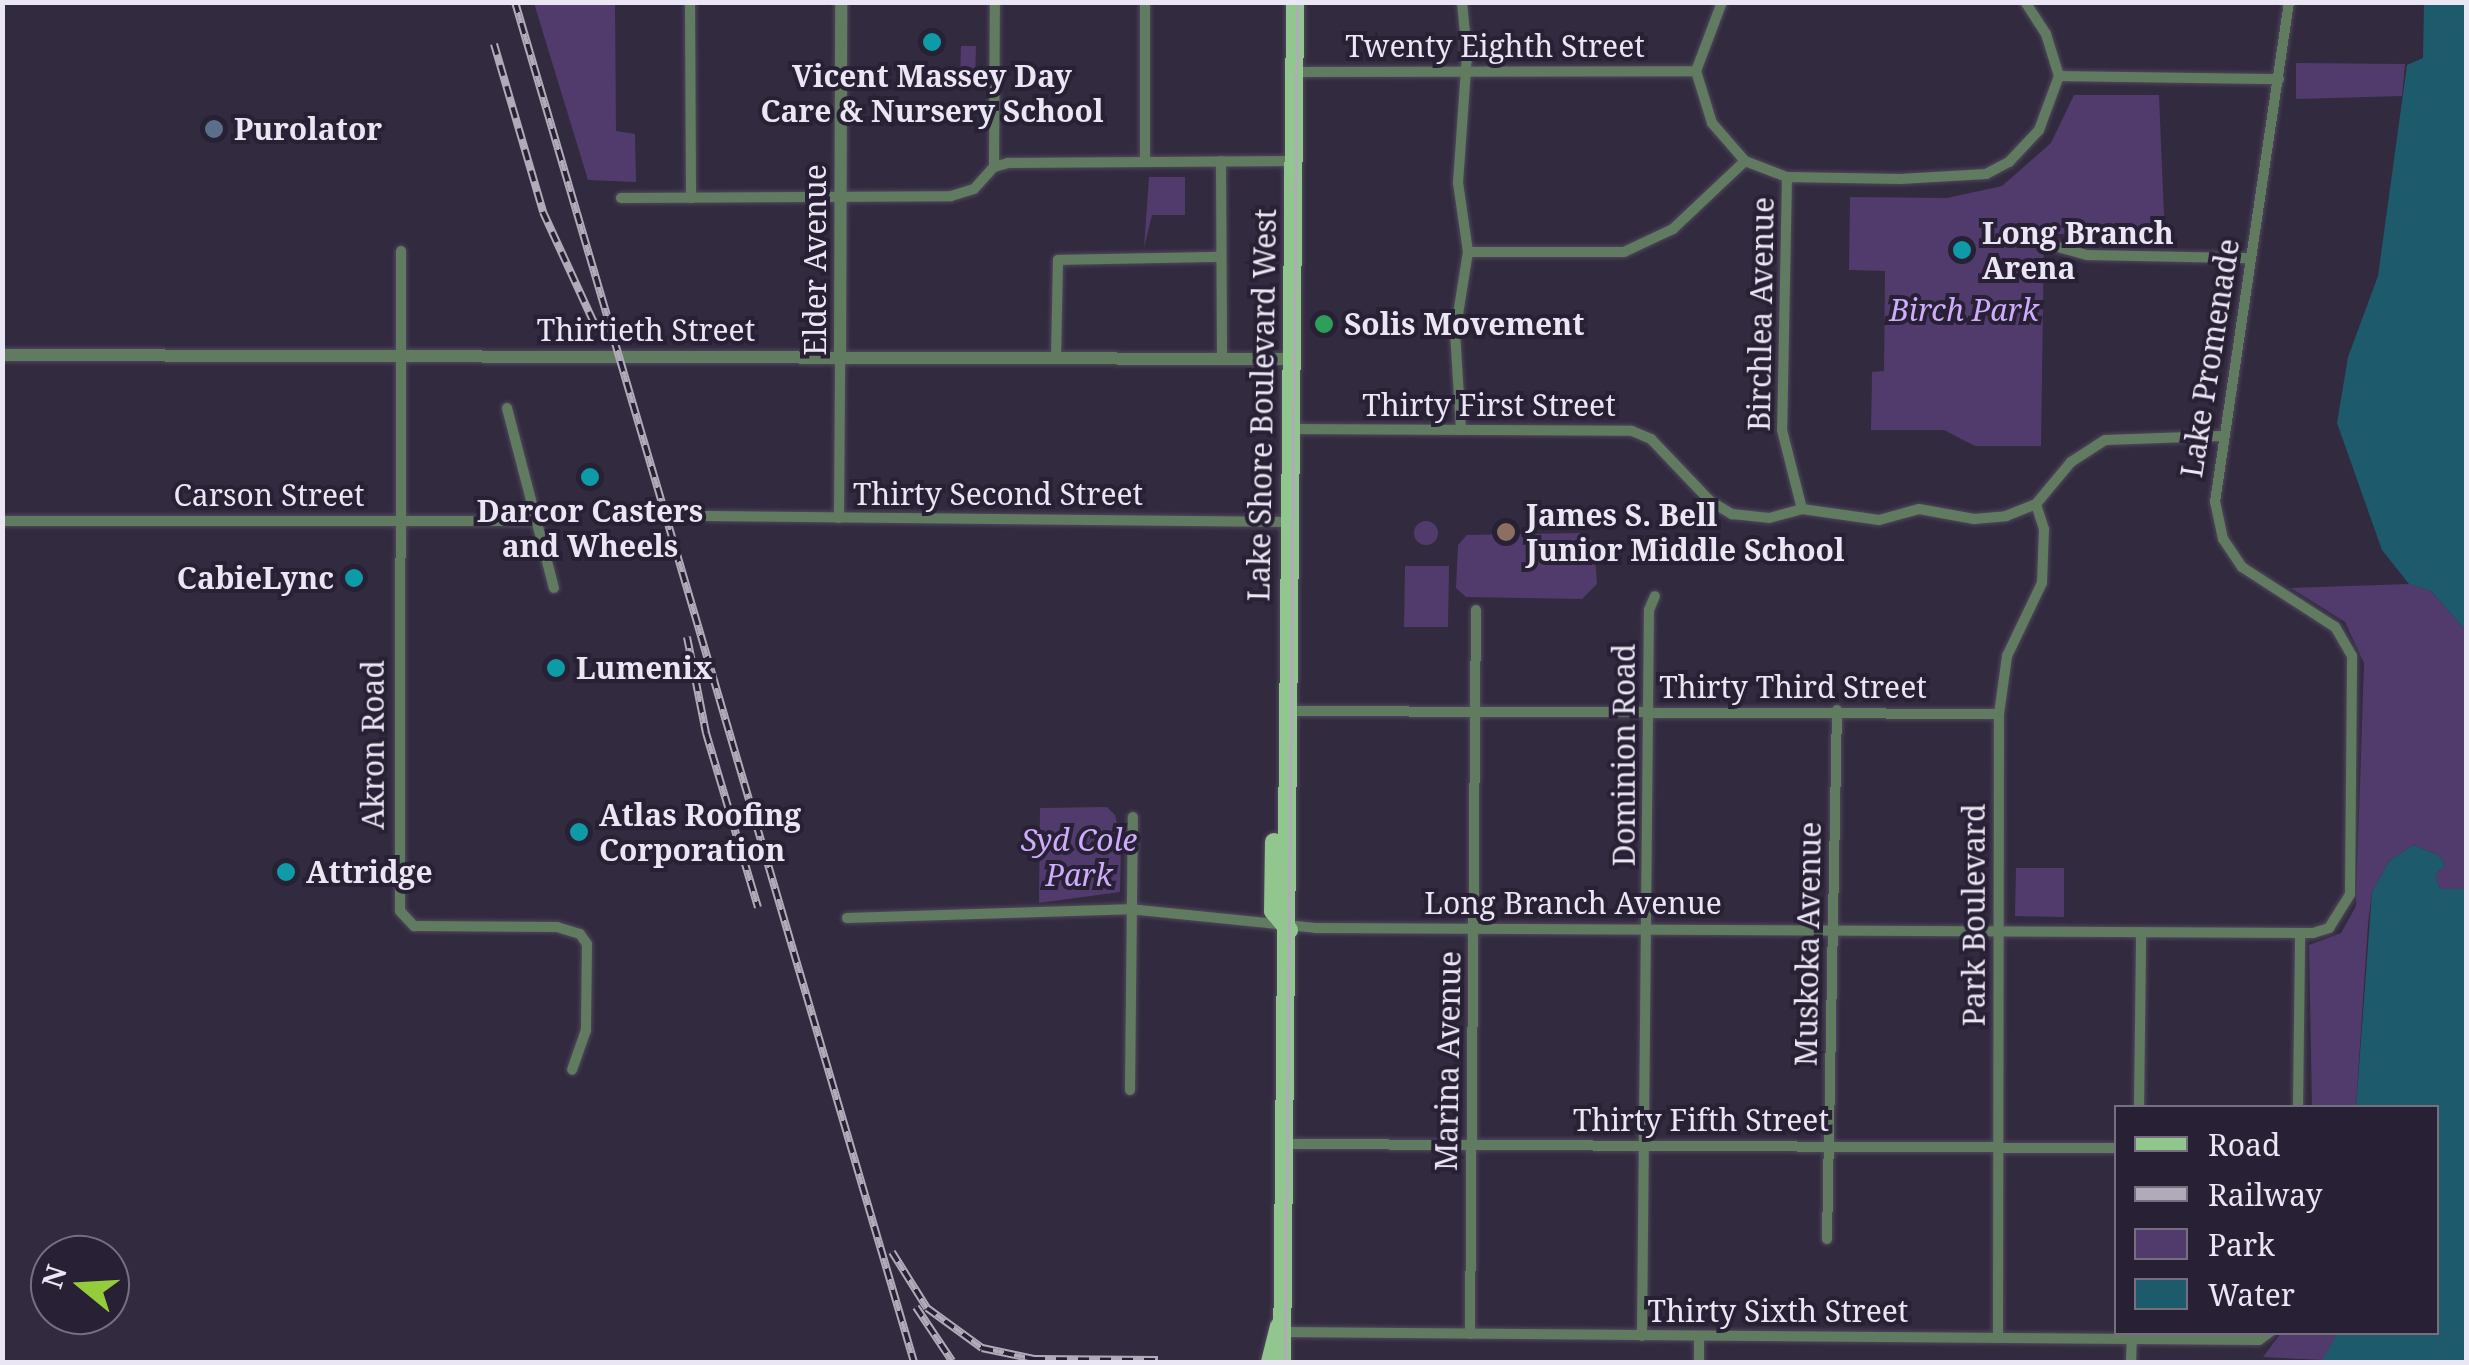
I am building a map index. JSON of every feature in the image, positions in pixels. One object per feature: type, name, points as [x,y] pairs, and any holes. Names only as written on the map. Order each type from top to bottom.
[{"type":"main road","name":"Lake Shore Boulevard West","points":[[1282,1362],[1284,1056],[1297,1022],[1297,940],[1285,927],[1273,898],[1274,832],[1286,809],[1295,2]]},
{"type":"main road","name":"Lake Shore Boulevard West","points":[[1270,1362],[1283,1324]]},
{"type":"street","points":[[690,2],[690,198]]},
{"type":"street","name":"Elder Avenue","points":[[839,518],[841,2]]},
{"type":"street","points":[[621,198],[839,200],[951,196],[974,189],[994,167],[995,2]]},
{"type":"street","points":[[1145,2],[1145,161]]},
{"type":"street","points":[[1460,430],[1456,316],[1468,252],[1458,183],[1466,70],[1462,2]]},
{"type":"street","points":[[1722,2],[1696,71],[1712,123],[1744,161],[1787,176],[1986,174],[2009,162],[2040,130],[2059,76],[2046,34],[2025,2]]},
{"type":"street","name":"Lake Promenade","points":[[2289,2],[2220,436],[2215,502],[2232,555],[2252,576],[2335,627],[2352,656],[2350,894],[2335,924],[2300,933]]},
{"type":"street","name":"Twenty Eighth Street","points":[[1294,72],[1696,71]]},
{"type":"street","points":[[2059,76],[2279,79]]},
{"type":"street","points":[[994,167],[1145,161],[1292,162]]},
{"type":"street","points":[[1220,161],[1222,358]]},
{"type":"street","points":[[1468,252],[1635,248],[1673,229],[1744,161]]},
{"type":"street","name":"Birchlea Avenue","points":[[1787,176],[1782,430],[1802,509]]},
{"type":"street","points":[[2028,239],[2086,255],[2250,258]]},
{"type":"street","name":"Akron Road","points":[[401,251],[400,911],[414,926],[557,927],[580,934],[586,944],[586,1030],[572,1070]]},
{"type":"street","points":[[1056,356],[1058,260],[1220,256]]},
{"type":"street","name":"Thirtieth Street","points":[[2,355],[400,353],[1290,359]]},
{"type":"street","points":[[507,408],[554,588]]},
{"type":"street","name":"Thirty First Street","points":[[1289,429],[1632,431],[1651,438],[1710,501],[1732,514],[1769,518],[1802,509],[1869,520],[1930,509],[1984,519],[2036,504]]},
{"type":"street","points":[[2036,504],[2071,462],[2105,440],[2220,436]]},
{"type":"street","name":"Park Boulevard","points":[[1998,1337],[1999,714],[2006,656],[2042,584],[2044,529],[2036,504]]},
{"type":"street","name":"Thirty Second Street","points":[[707,516],[1288,522]]},
{"type":"street","name":"Carson Street","points":[[2,522],[536,521]]},
{"type":"street","name":"Dominion Road","points":[[1642,1336],[1650,929],[1649,610],[1655,596]]},
{"type":"street","name":"Marina Avenue","points":[[1470,1334],[1476,610]]},
{"type":"street","name":"Thirty Third Street","points":[[1286,711],[1837,710],[1999,714]]},
{"type":"street","name":"Muskoka Avenue","points":[[1827,1239],[1837,710]]},
{"type":"street","points":[[1130,1090],[1129,909],[1134,818]]},
{"type":"street","name":"Long Branch Avenue","points":[[847,918],[1129,909],[1285,927],[2300,933]]},
{"type":"street","points":[[2138,1105],[2141,932]]},
{"type":"street","points":[[2298,1105],[2300,933]]},
{"type":"street","name":"Thirty Fifth Street","points":[[1284,1144],[2114,1148]]},
{"type":"street","name":"Thirty Sixth Street","points":[[1283,1324],[1470,1334],[1642,1336],[2259,1340],[2266,1335]]},
{"type":"street","points":[[1699,1336],[1699,1362]]},
{"type":"street","points":[[2131,1362],[2132,1339]]},
{"type":"green space","points":[[534,3],[615,3],[616,131],[635,134],[636,182],[588,180]]},
{"type":"green space","points":[[961,46],[976,46],[975,78],[960,78]]},
{"type":"green space","points":[[2296,63],[2405,64],[2402,96],[2296,99]]},
{"type":"green space","name":"Birch Park","points":[[2074,95],[2159,95],[2165,240],[2044,233],[2041,446],[1975,446],[1944,430],[1871,430],[1872,372],[1884,371],[1885,271],[1849,270],[1850,197],[1947,198],[2002,186],[2051,143]]},
{"type":"green space","points":[[1149,177],[1185,177],[1185,215],[1152,215],[1144,248]]},
{"type":"green space","points":[[1426,521],[1435,524],[1435,542],[1426,545],[1417,542],[1414,533],[1417,524]]},
{"type":"green space","points":[[1581,533],[1594,542],[1597,584],[1582,599],[1466,597],[1456,588],[1458,545],[1467,535]]},
{"type":"green space","points":[[1405,566],[1449,566],[1448,627],[1404,627]]},
{"type":"green space","points":[[2409,584],[2431,591],[2466,631],[2466,889],[2440,889],[2435,875],[2445,865],[2438,855],[2413,845],[2389,861],[2372,892],[2356,1105],[2312,1105],[2309,945],[2341,933],[2356,906],[2364,663],[2345,622],[2291,588]]},
{"type":"green space","name":"Syd Cole Park","points":[[1107,807],[1115,815],[1121,841],[1120,892],[1039,903],[1040,808]]},
{"type":"green space","points":[[2016,868],[2064,868],[2064,917],[2015,916]]},
{"type":"green space","points":[[2280,1335],[2336,1335],[2324,1360],[2263,1357]]},
{"type":"water","points":[[2424,3],[2466,3],[2466,631],[2431,591],[2409,584],[2382,550],[2337,423],[2348,357],[2378,276],[2407,65],[2423,58]]},
{"type":"water","points":[[2413,845],[2438,855],[2445,865],[2435,875],[2440,889],[2466,889],[2466,1362],[2322,1362],[2336,1335],[2439,1335],[2439,1105],[2356,1105],[2372,892],[2389,861]]},
{"type":"tram line","points":[[1285,1362],[1297,2]]},
{"type":"railway","points":[[515,2],[914,1362]]},
{"type":"railway","points":[[494,44],[543,212],[596,327]]},
{"type":"railway","points":[[687,637],[706,733],[758,907]]},
{"type":"railway","points":[[892,1252],[927,1308],[982,1348],[1034,1359],[1158,1360]]},
{"type":"railway","points":[[916,1307],[952,1361]]},
{"type":"place","name":"Vicent Massey Day Care & Nursery School","points":[[932,42]]},
{"type":"place","name":"Purolator","points":[[214,129]]},
{"type":"place","name":"Long Branch Arena","points":[[1962,250]]},
{"type":"place","name":"Solis Movement","points":[[1324,324]]},
{"type":"place","name":"Darcor Casters and Wheels","points":[[590,477]]},
{"type":"place","name":"James S. Bell Junior Middle School","points":[[1506,532]]},
{"type":"place","name":"CabieLync","points":[[354,578]]},
{"type":"place","name":"Lumenix","points":[[556,668]]},
{"type":"place","name":"Atlas Roofing Corporation","points":[[579,832]]},
{"type":"place","name":"Attridge","points":[[286,872]]}]
